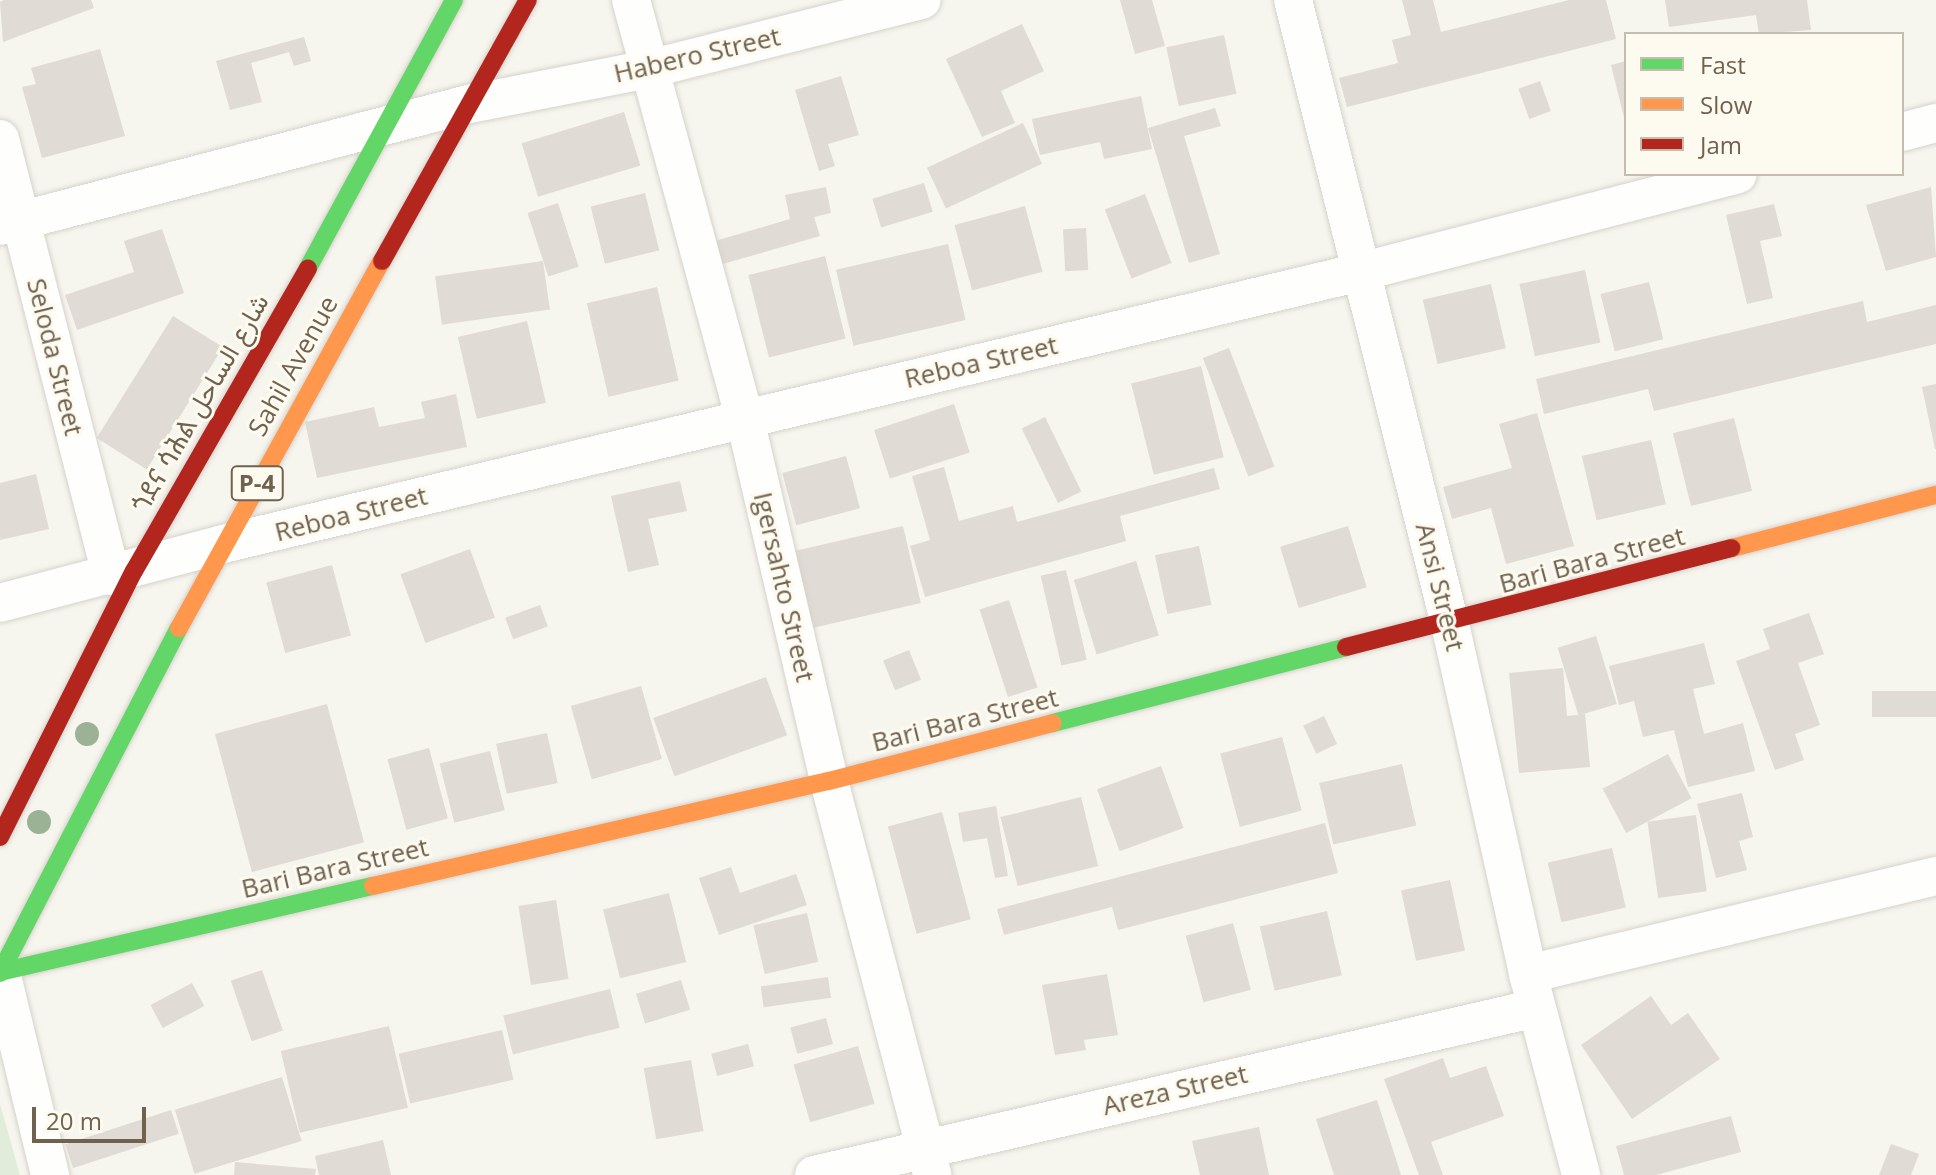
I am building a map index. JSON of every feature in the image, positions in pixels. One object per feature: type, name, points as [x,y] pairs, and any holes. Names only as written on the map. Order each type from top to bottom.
[{"type":"main road","name":"ጎደና ሳሕል شارع الساحل","points":[[0,837],[122,573],[389,125],[454,0]]},
{"type":"main road","name":"Sahil Avenue","points":[[0,972],[223,544],[528,0]]},
{"type":"main road","name":"Bari Bara Street","points":[[0,972],[829,781],[1450,624],[1936,495]]},
{"type":"street","name":"Igersahto Street","points":[[631,0],[653,68],[745,419],[829,781],[928,1161]]},
{"type":"street","name":"Habero Street","points":[[10,223],[470,104],[653,68],[922,0]]},
{"type":"street","name":"Ansi Street","points":[[1293,0],[1450,624],[1532,991],[1581,1175]]},
{"type":"street","points":[[1904,131],[1936,123]]},
{"type":"street","name":"Seloda Street","points":[[0,139],[10,223],[122,573]]},
{"type":"street","name":"Reboa Street","points":[[0,603],[223,544],[1360,272],[1730,176]]},
{"type":"street","name":"Areza Street","points":[[814,1175],[928,1161],[1936,876]]},
{"type":"street","points":[[0,972],[50,1175]]},
{"type":"green space","points":[[0,1104],[20,1175],[0,1175]]},
{"type":"building","points":[[91,0],[94,8],[3,42],[0,2]]},
{"type":"building","points":[[1120,0],[1152,0],[1165,46],[1135,54]]},
{"type":"building","points":[[1402,0],[1433,0],[1441,32],[1569,0],[1606,0],[1616,39],[1347,107],[1339,78],[1398,63],[1392,40],[1411,35]]},
{"type":"building","points":[[1665,0],[1807,0],[1811,30],[1759,32],[1756,15],[1669,27]]},
{"type":"building","points":[[1022,24],[1044,71],[1001,91],[1015,123],[982,137],[946,59]]},
{"type":"building","points":[[1224,35],[1236,94],[1179,106],[1166,47]]},
{"type":"building","points":[[304,37],[311,61],[294,66],[289,52],[251,63],[262,102],[230,110],[216,61]]},
{"type":"building","points":[[100,49],[125,136],[42,158],[22,87],[36,84],[31,68]]},
{"type":"building","points":[[1624,62],[1624,117],[1611,65]]},
{"type":"building","points":[[841,76],[859,135],[828,144],[835,166],[819,171],[795,90]]},
{"type":"building","points":[[1540,81],[1551,111],[1529,119],[1518,89]]},
{"type":"building","points":[[1141,96],[1152,149],[1104,159],[1100,142],[1040,155],[1032,119]]},
{"type":"building","points":[[1215,108],[1221,126],[1184,136],[1220,254],[1189,263],[1148,128]]},
{"type":"building","points":[[624,112],[640,166],[538,197],[522,143]]},
{"type":"building","points":[[1023,123],[1042,164],[946,209],[927,168]]},
{"type":"building","points":[[924,183],[933,212],[881,227],[872,199]]},
{"type":"building","points":[[826,187],[831,213],[814,217],[820,236],[723,264],[715,241],[790,219],[785,195]]},
{"type":"building","points":[[1931,187],[1936,257],[1886,271],[1866,205]]},
{"type":"building","points":[[645,193],[659,250],[605,264],[591,207]]},
{"type":"building","points":[[1145,194],[1172,263],[1131,278],[1105,209]]},
{"type":"building","points":[[558,203],[579,267],[548,277],[528,213]]},
{"type":"building","points":[[1774,204],[1782,236],[1760,241],[1773,298],[1747,304],[1726,215]]},
{"type":"building","points":[[1025,206],[1043,272],[972,291],[954,225]]},
{"type":"building","points":[[1086,228],[1088,270],[1065,271],[1063,229]]},
{"type":"building","points":[[162,229],[184,293],[77,330],[65,295],[134,272],[124,241]]},
{"type":"building","points":[[948,244],[966,320],[853,346],[836,270]]},
{"type":"building","points":[[825,256],[846,338],[769,358],[748,275]]},
{"type":"building","points":[[543,261],[550,310],[442,325],[435,276]]},
{"type":"building","points":[[1585,270],[1600,342],[1535,356],[1519,284]]},
{"type":"building","points":[[1649,282],[1663,339],[1615,351],[1600,294]]},
{"type":"building","points":[[1491,284],[1506,348],[1438,364],[1423,300]]},
{"type":"building","points":[[657,287],[679,381],[608,397],[587,303]]},
{"type":"building","points":[[1863,301],[1867,322],[1936,305],[1936,344],[1654,411],[1648,389],[1544,414],[1536,379]]},
{"type":"building","points":[[173,316],[223,347],[147,469],[97,438]]},
{"type":"building","points":[[527,321],[546,403],[477,419],[458,337]]},
{"type":"building","points":[[1229,348],[1275,467],[1248,477],[1203,358]]},
{"type":"building","points":[[1201,366],[1224,457],[1154,475],[1131,383]]},
{"type":"building","points":[[1936,384],[1936,449],[1935,449],[1922,387]]},
{"type":"building","points":[[456,394],[467,447],[317,478],[305,422],[374,407],[379,427],[425,418],[421,402]]},
{"type":"building","points":[[954,404],[970,453],[890,478],[874,430]]},
{"type":"building","points":[[1537,413],[1574,546],[1506,564],[1491,508],[1452,519],[1443,487],[1512,468],[1499,424]]},
{"type":"building","points":[[1045,417],[1081,492],[1058,503],[1022,428]]},
{"type":"building","points":[[1734,418],[1752,491],[1691,506],[1673,433]]},
{"type":"building","points":[[1651,440],[1666,504],[1597,520],[1582,456]]},
{"type":"building","points":[[846,456],[860,508],[796,525],[782,473]]},
{"type":"building","points":[[944,467],[959,521],[1013,506],[1017,522],[1214,468],[1220,489],[1120,516],[1126,541],[925,597],[910,546],[930,540],[912,476]]},
{"type":"building","points":[[36,474],[49,529],[0,540],[0,483]]},
{"type":"building","points":[[680,481],[687,511],[648,519],[659,565],[628,572],[611,496]]},
{"type":"building","points":[[903,526],[921,603],[813,628],[795,551]]},
{"type":"building","points":[[1348,526],[1367,587],[1299,608],[1280,547]]},
{"type":"building","points":[[1199,546],[1211,605],[1167,614],[1155,555]]},
{"type":"building","points":[[470,549],[495,618],[425,643],[400,574]]},
{"type":"building","points":[[1136,561],[1159,636],[1097,655],[1074,580]]},
{"type":"building","points":[[332,565],[351,636],[285,653],[266,583]]},
{"type":"building","points":[[1066,570],[1087,660],[1061,665],[1041,576]]},
{"type":"building","points":[[1009,600],[1037,687],[1008,697],[980,610]]},
{"type":"building","points":[[540,605],[548,627],[513,639],[505,618]]},
{"type":"building","points":[[1809,613],[1824,654],[1798,663],[1820,725],[1795,734],[1804,760],[1775,770],[1736,661],[1770,649],[1763,629]]},
{"type":"building","points":[[1596,636],[1617,704],[1579,716],[1558,648]]},
{"type":"building","points":[[1704,643],[1715,684],[1693,689],[1704,734],[1743,723],[1755,771],[1688,787],[1674,730],[1643,737],[1634,701],[1619,705],[1609,666]]},
{"type":"building","points":[[909,650],[921,680],[895,690],[883,660]]},
{"type":"building","points":[[1563,668],[1567,716],[1585,714],[1590,767],[1519,773],[1509,673]]},
{"type":"building","points":[[766,677],[787,735],[674,776],[653,718]]},
{"type":"building","points":[[641,686],[662,759],[592,779],[571,706]]},
{"type":"building","points":[[1872,691],[1936,691],[1936,717],[1872,717]]},
{"type":"building","points":[[327,704],[364,842],[252,872],[215,734]]},
{"type":"building","points":[[1324,716],[1337,744],[1316,754],[1303,726]]},
{"type":"building","points":[[547,733],[558,783],[507,794],[496,744]]},
{"type":"building","points":[[1282,737],[1302,810],[1240,827],[1220,754]]},
{"type":"building","points":[[429,748],[448,819],[406,830],[387,759]]},
{"type":"building","points":[[490,751],[505,810],[454,823],[440,764]]},
{"type":"building","points":[[1668,754],[1691,798],[1626,833],[1603,789]]},
{"type":"building","points":[[1402,764],[1416,825],[1333,845],[1319,783]]},
{"type":"building","points":[[1161,766],[1184,828],[1120,851],[1097,789]]},
{"type":"building","points":[[1742,793],[1753,837],[1739,841],[1747,870],[1716,878],[1697,804]]},
{"type":"building","points":[[1081,797],[1098,866],[1018,886],[1000,817]]},
{"type":"building","points":[[996,806],[1008,876],[995,878],[987,838],[963,842],[958,813]]},
{"type":"building","points":[[942,812],[971,919],[917,934],[888,826]]},
{"type":"building","points":[[1696,815],[1707,891],[1658,898],[1647,822]]},
{"type":"building","points":[[1325,823],[1338,873],[1118,930],[1112,907],[1004,935],[997,909]]},
{"type":"building","points":[[1612,848],[1626,907],[1561,922],[1548,863]]},
{"type":"building","points":[[731,867],[740,893],[796,874],[807,905],[719,935],[699,878]]},
{"type":"building","points":[[1450,880],[1465,950],[1416,961],[1401,890]]},
{"type":"building","points":[[669,893],[686,962],[620,978],[603,909]]},
{"type":"building","points":[[556,900],[569,979],[531,985],[518,906]]},
{"type":"building","points":[[1327,911],[1342,975],[1275,991],[1260,927]]},
{"type":"building","points":[[807,913],[818,962],[765,974],[753,925]]},
{"type":"building","points":[[1233,923],[1251,990],[1204,1002],[1186,936]]},
{"type":"building","points":[[262,970],[283,1031],[252,1041],[231,981]]},
{"type":"building","points":[[1107,974],[1118,1035],[1084,1040],[1086,1050],[1055,1055],[1042,985]]},
{"type":"building","points":[[828,977],[831,998],[764,1007],[761,986]]},
{"type":"building","points":[[681,980],[690,1010],[645,1023],[636,994]]},
{"type":"building","points":[[192,983],[204,1006],[163,1028],[151,1005]]},
{"type":"building","points":[[610,989],[620,1028],[513,1054],[503,1016]]},
{"type":"building","points":[[1651,996],[1671,1025],[1688,1013],[1720,1059],[1632,1119],[1581,1045]]},
{"type":"building","points":[[826,1018],[833,1044],[797,1054],[790,1028]]},
{"type":"building","points":[[389,1026],[408,1108],[300,1133],[281,1051]]},
{"type":"building","points":[[502,1030],[513,1080],[410,1104],[399,1054]]},
{"type":"building","points":[[748,1044],[754,1066],[717,1076],[711,1054]]},
{"type":"building","points":[[858,1046],[875,1104],[810,1122],[794,1064]]},
{"type":"building","points":[[1443,1058],[1450,1078],[1486,1066],[1504,1116],[1431,1142],[1443,1175],[1419,1175],[1384,1079]]},
{"type":"building","points":[[691,1060],[704,1131],[656,1139],[644,1068]]},
{"type":"building","points":[[282,1077],[302,1141],[194,1174],[175,1110]]},
{"type":"building","points":[[1377,1100],[1401,1175],[1334,1175],[1316,1119]]},
{"type":"building","points":[[171,1110],[179,1134],[73,1168],[65,1144]]},
{"type":"building","points":[[1731,1116],[1741,1152],[1656,1175],[1624,1175],[1616,1146]]},
{"type":"building","points":[[1259,1127],[1269,1175],[1200,1175],[1192,1141]]},
{"type":"building","points":[[383,1140],[391,1175],[319,1175],[315,1156]]},
{"type":"building","points":[[1891,1144],[1919,1154],[1911,1175],[1879,1175]]},
{"type":"building","points":[[235,1162],[316,1169],[315,1175],[234,1175]]},
{"type":"traffic: fast","points":[[308,268],[454,0]]},
{"type":"traffic: fast","points":[[0,973],[179,628]]},
{"type":"traffic: fast","points":[[1053,723],[1346,647]]},
{"type":"traffic: fast","points":[[0,972],[373,886]]},
{"type":"traffic: slow","points":[[179,628],[382,261]]},
{"type":"traffic: slow","points":[[1732,548],[1936,495]]},
{"type":"traffic: slow","points":[[373,886],[829,781],[1053,723]]},
{"type":"traffic: jam","points":[[382,261],[528,0]]},
{"type":"traffic: jam","points":[[0,837],[134,571],[308,268]]},
{"type":"traffic: jam","points":[[1346,647],[1732,548]]}]
